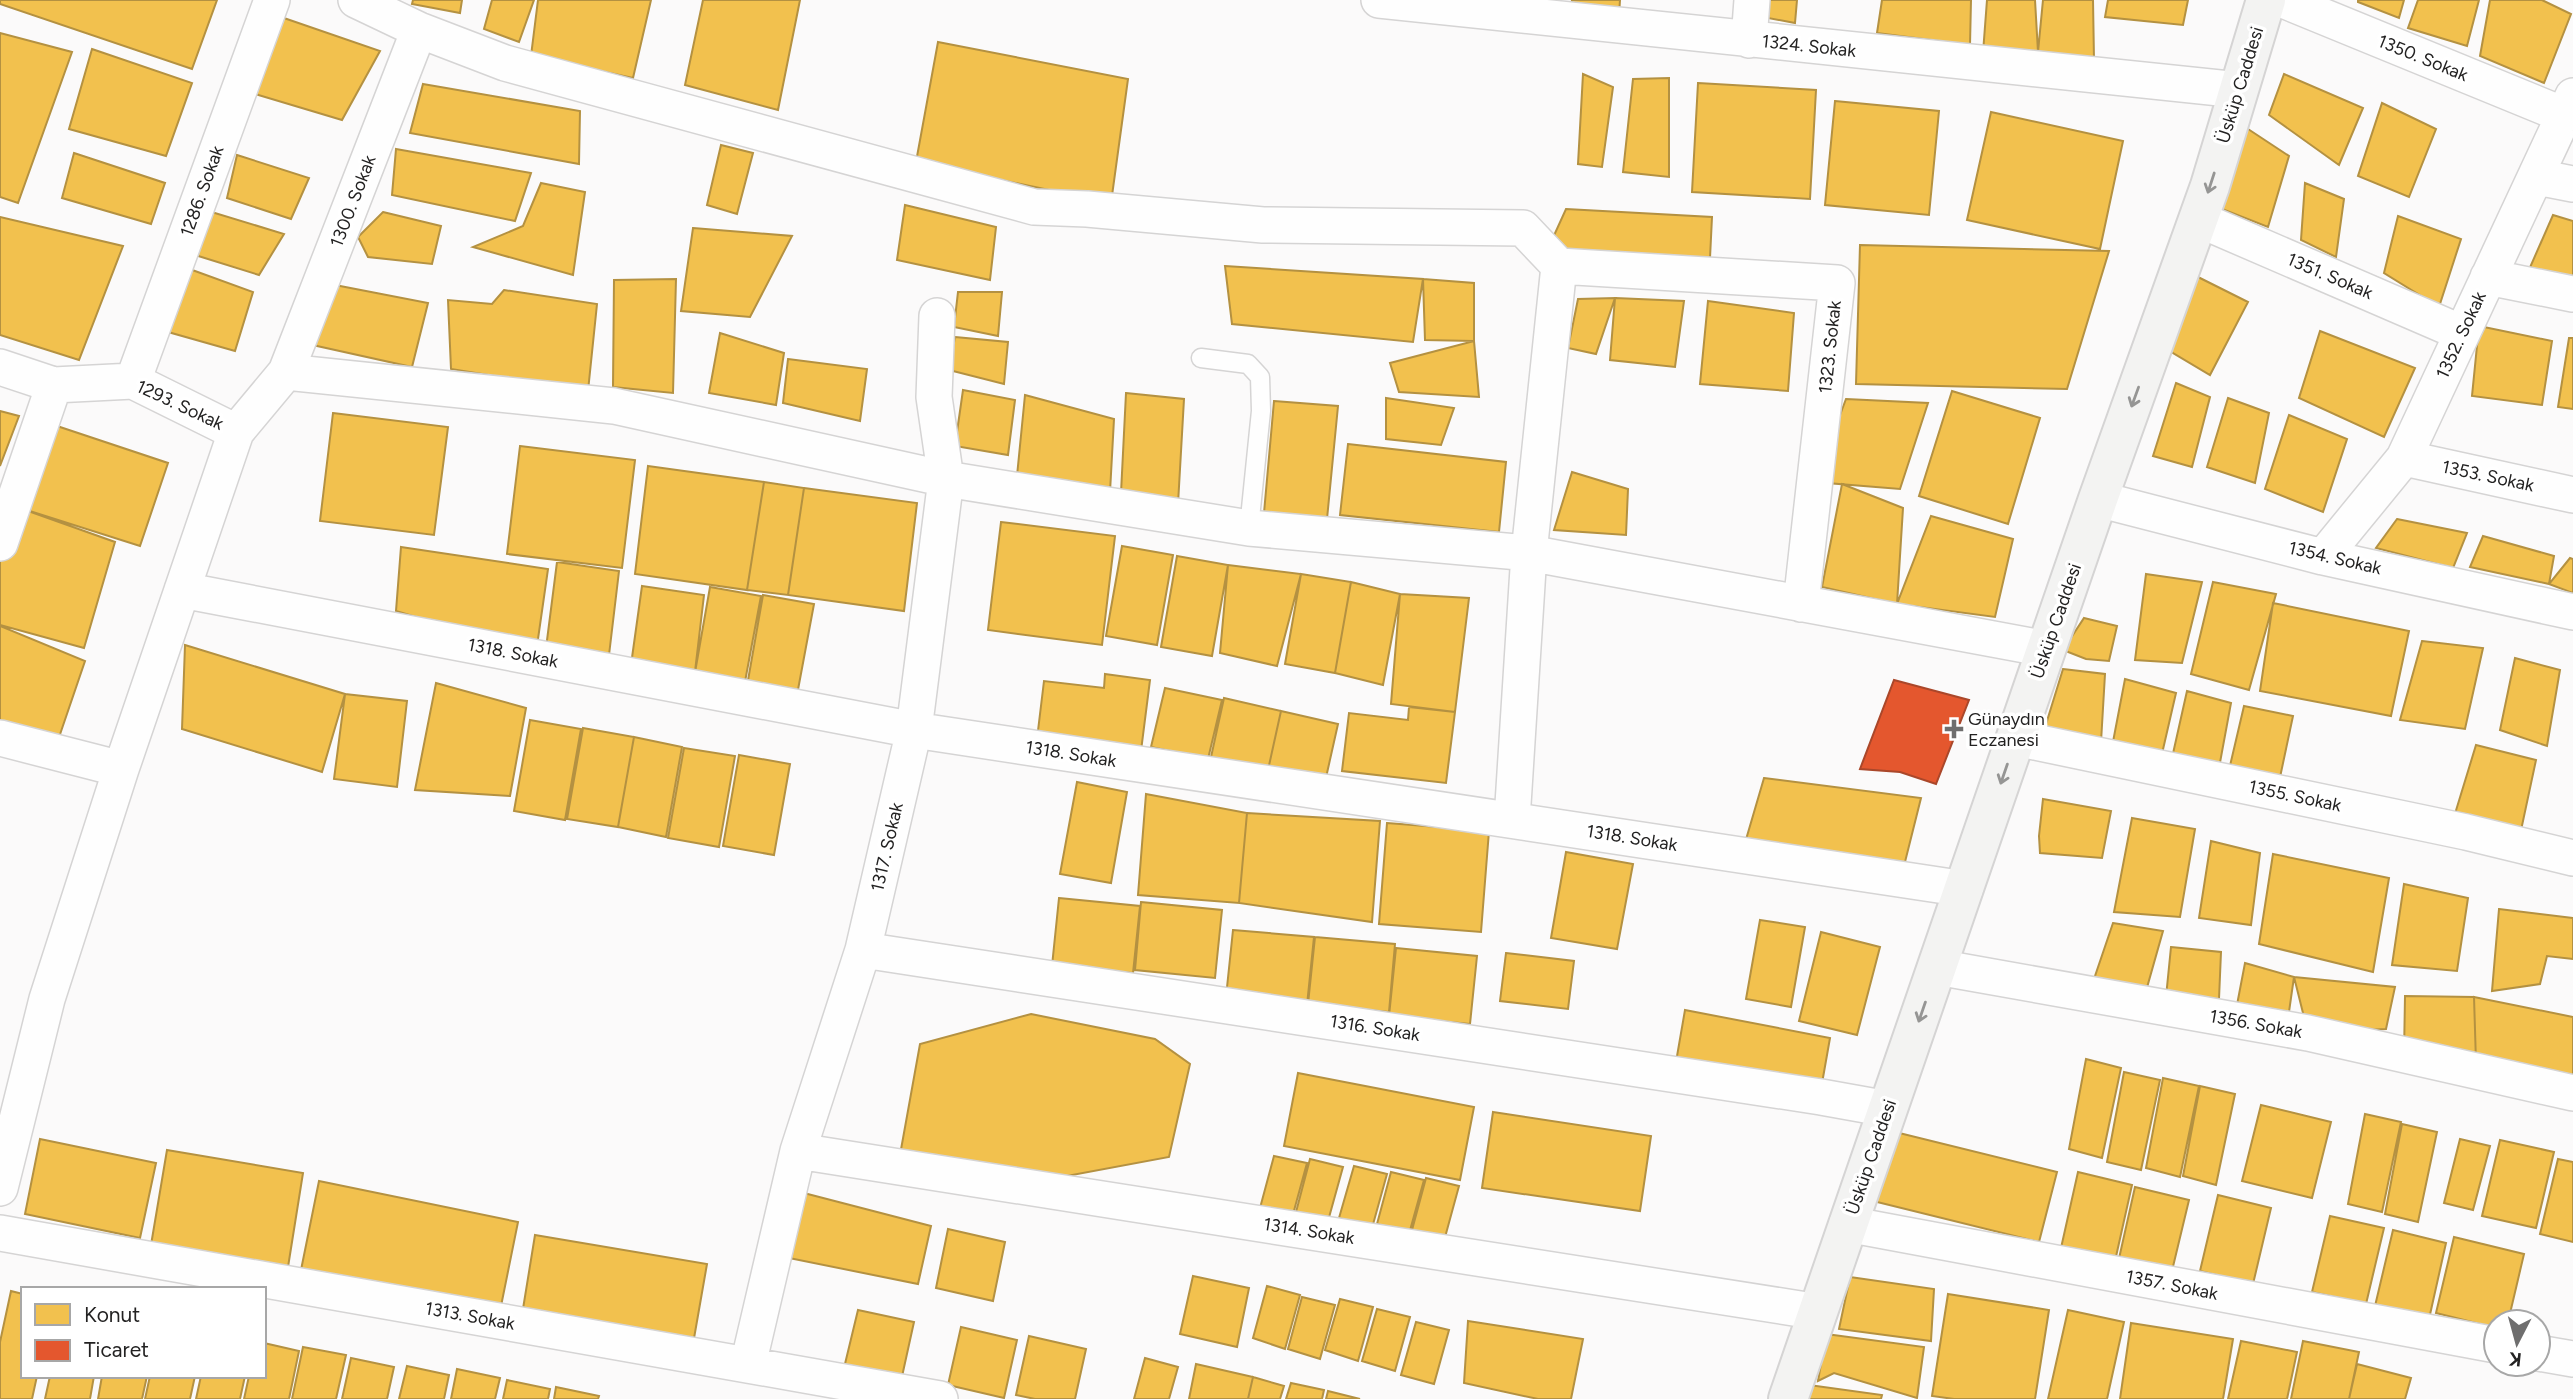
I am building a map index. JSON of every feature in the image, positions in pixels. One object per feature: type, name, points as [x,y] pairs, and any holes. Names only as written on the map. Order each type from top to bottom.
[{"type":"street","name":"1286. Sokak","points":[[133,381],[272,0]]},
{"type":"street","points":[[356,0],[419,30],[505,63],[1034,207],[1087,209],[1264,225],[1522,228],[1559,266],[1529,553],[1512,820]]},
{"type":"street","name":"1324. Sokak","points":[[1379,0],[2239,90]]},
{"type":"street","points":[[1749,40],[1752,0]]},
{"type":"street","name":"Üsküp Caddesi","points":[[1788,1399],[2098,499],[2198,219],[2266,0]]},
{"type":"street","name":"1350. Sokak","points":[[2283,0],[2568,106]]},
{"type":"street","name":"1300. Sokak","points":[[236,432],[286,372],[419,30]]},
{"type":"street","name":"1352. Sokak","points":[[2323,557],[2404,458],[2568,106]]},
{"type":"street","points":[[2537,177],[2573,184]]},
{"type":"street","name":"1351. Sokak","points":[[2198,219],[2462,333]]},
{"type":"street","name":"1323. Sokak","points":[[1559,266],[1837,283],[1801,604]]},
{"type":"street","points":[[2488,278],[2573,294]]},
{"type":"street","name":"1317. Sokak","points":[[748,1365],[798,1151],[863,950],[914,730],[946,479],[934,397],[937,316]]},
{"type":"street","name":"1293. Sokak","points":[[0,367],[54,385],[133,381],[236,432]]},
{"type":"street","points":[[286,372],[614,406],[946,479],[1249,528],[1529,553],[2047,649]]},
{"type":"street","points":[[0,543],[54,385]]},
{"type":"street","points":[[0,1188],[47,999],[121,769],[236,432]]},
{"type":"street","name":"1353. Sokak","points":[[2404,458],[2573,495]]},
{"type":"street","name":"1354. Sokak","points":[[2098,499],[2323,557],[2573,612]]},
{"type":"street","name":"1318. Sokak","points":[[182,590],[914,730],[1965,888]]},
{"type":"street","points":[[0,738],[121,769]]},
{"type":"street","name":"1355. Sokak","points":[[2016,738],[2466,832],[2573,858]]},
{"type":"street","name":"1316. Sokak","points":[[863,950],[1888,1109]]},
{"type":"street","name":"1356. Sokak","points":[[1937,967],[2308,1033],[2573,1093]]},
{"type":"street","name":"1314. Sokak","points":[[798,1151],[1819,1312]]},
{"type":"street","name":"1357. Sokak","points":[[1847,1224],[2482,1342]]},
{"type":"street","name":"1313. Sokak","points":[[0,1233],[940,1399]]},
{"type":"street","points":[[2552,1355],[2573,1359]]},
{"type":"lane","points":[[1201,358],[1248,364],[1260,377],[1261,411],[1249,528]]},
{"type":"building: Konut","points":[[0,0],[217,0],[192,69],[0,4]]},
{"type":"building: Konut","points":[[413,0],[462,0],[460,13],[412,4]]},
{"type":"building: Konut","points":[[492,0],[534,0],[519,42],[484,29]]},
{"type":"building: Konut","points":[[538,0],[651,0],[633,78],[531,56]]},
{"type":"building: Konut","points":[[703,0],[800,0],[778,110],[685,85]]},
{"type":"building: Konut","points":[[1572,0],[1620,0],[1619,16],[1571,7]]},
{"type":"building: Konut","points":[[1769,0],[1797,0],[1795,23],[1768,18]]},
{"type":"building: Konut","points":[[1882,0],[1971,0],[1970,45],[1877,33]]},
{"type":"building: Konut","points":[[1987,0],[2035,0],[2038,52],[1983,53]]},
{"type":"building: Konut","points":[[2043,0],[2093,0],[2094,60],[2038,52]]},
{"type":"building: Konut","points":[[2108,0],[2188,0],[2183,25],[2105,17]]},
{"type":"building: Konut","points":[[2358,0],[2404,0],[2399,18]]},
{"type":"building: Konut","points":[[2418,0],[2479,0],[2467,46],[2408,28]]},
{"type":"building: Konut","points":[[2490,0],[2542,0],[2571,14],[2544,83],[2480,56]]},
{"type":"building: Konut","points":[[281,17],[380,51],[342,120],[255,94]]},
{"type":"building: Konut","points":[[0,33],[72,52],[18,203],[0,197]]},
{"type":"building: Konut","points":[[938,42],[1128,79],[1111,203],[916,162]]},
{"type":"building: Konut","points":[[92,49],[192,83],[166,156],[69,129]]},
{"type":"building: Konut","points":[[1583,74],[1613,87],[1602,167],[1578,164]]},
{"type":"building: Konut","points":[[2284,74],[2363,108],[2339,165],[2269,115]]},
{"type":"building: Konut","points":[[1669,78],[1669,177],[1623,172],[1633,79]]},
{"type":"building: Konut","points":[[1698,83],[1816,90],[1810,199],[1692,192]]},
{"type":"building: Konut","points":[[423,84],[580,111],[579,164],[410,133]]},
{"type":"building: Konut","points":[[1835,101],[1939,111],[1929,215],[1825,205]]},
{"type":"building: Konut","points":[[2382,103],[2436,129],[2409,197],[2358,176]]},
{"type":"building: Konut","points":[[1991,112],[2123,141],[2100,249],[1967,220]]},
{"type":"building: Konut","points":[[2245,127],[2289,156],[2268,227],[2222,209]]},
{"type":"building: Konut","points":[[721,145],[753,153],[737,214],[707,205]]},
{"type":"building: Konut","points":[[396,149],[531,173],[515,221],[392,195]]},
{"type":"building: Konut","points":[[74,153],[165,183],[151,224],[62,198]]},
{"type":"building: Konut","points":[[237,155],[309,178],[291,219],[227,198]]},
{"type":"building: Konut","points":[[541,183],[585,192],[573,275],[473,247],[523,226]]},
{"type":"building: Konut","points":[[2305,183],[2344,199],[2336,257],[2301,240]]},
{"type":"building: Konut","points":[[905,205],[996,227],[990,280],[897,260]]},
{"type":"building: Konut","points":[[1566,209],[1712,217],[1710,258],[1546,253]]},
{"type":"building: Konut","points":[[205,210],[284,234],[259,275],[192,254]]},
{"type":"building: Konut","points":[[383,212],[441,226],[432,264],[368,257],[358,237]]},
{"type":"building: Konut","points":[[2553,215],[2573,221],[2573,280],[2528,272]]},
{"type":"building: Konut","points":[[2398,216],[2461,239],[2439,307],[2384,273]]},
{"type":"building: Konut","points":[[0,217],[123,246],[79,360],[0,335]]},
{"type":"building: Konut","points":[[693,228],[792,236],[750,317],[681,311]]},
{"type":"building: Konut","points":[[1860,245],[2109,251],[2067,389],[1856,384]]},
{"type":"building: Konut","points":[[1225,266],[1423,279],[1413,342],[1232,324]]},
{"type":"building: Konut","points":[[184,267],[253,292],[235,351],[161,330]]},
{"type":"building: Konut","points":[[2196,276],[2248,302],[2210,375],[2168,350]]},
{"type":"building: Konut","points":[[676,279],[673,393],[613,387],[614,280]]},
{"type":"building: Konut","points":[[1423,279],[1474,283],[1474,341],[1425,340]]},
{"type":"building: Konut","points":[[335,285],[428,303],[412,367],[308,344]]},
{"type":"building: Konut","points":[[504,290],[597,304],[588,391],[451,369],[448,300],[492,304]]},
{"type":"building: Konut","points":[[958,292],[1002,292],[998,336],[954,327]]},
{"type":"building: Konut","points":[[1615,298],[1684,301],[1675,367],[1610,360]]},
{"type":"building: Konut","points":[[1615,298],[1596,354],[1568,348],[1578,299]]},
{"type":"building: Konut","points":[[1708,301],[1794,313],[1788,391],[1700,384]]},
{"type":"building: Konut","points":[[2479,326],[2552,341],[2542,405],[2472,396]]},
{"type":"building: Konut","points":[[2320,331],[2415,368],[2384,437],[2299,398]]},
{"type":"building: Konut","points":[[720,333],[784,353],[776,405],[709,393]]},
{"type":"building: Konut","points":[[955,337],[1008,342],[1004,384],[949,370]]},
{"type":"building: Konut","points":[[2569,338],[2573,338],[2573,409],[2558,407]]},
{"type":"building: Konut","points":[[1474,341],[1479,397],[1399,392],[1390,363]]},
{"type":"building: Konut","points":[[788,359],[867,369],[860,421],[783,403]]},
{"type":"building: Konut","points":[[2176,383],[2210,397],[2192,467],[2153,456]]},
{"type":"building: Konut","points":[[963,390],[1015,400],[1008,455],[955,446]]},
{"type":"building: Konut","points":[[1952,391],[2040,418],[2008,524],[1919,496]]},
{"type":"building: Konut","points":[[1126,393],[1184,399],[1178,504],[1121,493]]},
{"type":"building: Konut","points":[[1025,395],[1114,419],[1110,492],[1017,476]]},
{"type":"building: Konut","points":[[1386,398],[1454,408],[1441,445],[1386,439]]},
{"type":"building: Konut","points":[[2228,398],[2269,413],[2255,483],[2207,467]]},
{"type":"building: Konut","points":[[1846,399],[1928,403],[1900,489],[1815,482]]},
{"type":"building: Konut","points":[[1274,401],[1338,406],[1327,519],[1264,513]]},
{"type":"building: Konut","points":[[0,411],[19,416],[0,466]]},
{"type":"building: Konut","points":[[333,413],[448,427],[434,535],[320,521]]},
{"type":"building: Konut","points":[[2289,415],[2347,439],[2323,512],[2265,489]]},
{"type":"building: Konut","points":[[54,425],[168,463],[140,546],[14,506]]},
{"type":"building: Konut","points":[[1348,444],[1506,462],[1499,532],[1340,515]]},
{"type":"building: Konut","points":[[520,446],[635,460],[622,568],[507,554]]},
{"type":"building: Konut","points":[[648,466],[764,482],[747,590],[635,574]]},
{"type":"building: Konut","points":[[1572,472],[1628,489],[1626,535],[1554,530]]},
{"type":"building: Konut","points":[[764,482],[804,488],[788,595],[747,590]]},
{"type":"building: Konut","points":[[1842,484],[1903,508],[1897,604],[1822,587]]},
{"type":"building: Konut","points":[[804,488],[917,503],[904,611],[788,595]]},
{"type":"building: Konut","points":[[14,506],[115,542],[84,648],[0,625],[0,562]]},
{"type":"building: Konut","points":[[1931,516],[2013,539],[1995,617],[1897,604]]},
{"type":"building: Konut","points":[[2397,519],[2467,533],[2453,568],[2376,548]]},
{"type":"building: Konut","points":[[1001,522],[1115,536],[1102,645],[988,630]]},
{"type":"building: Konut","points":[[2483,536],[2554,556],[2549,584],[2470,567]]},
{"type":"building: Konut","points":[[1122,546],[1173,555],[1157,645],[1106,636]]},
{"type":"building: Konut","points":[[401,547],[548,569],[536,653],[396,611]]},
{"type":"building: Konut","points":[[1177,556],[1228,565],[1212,656],[1161,647]]},
{"type":"building: Konut","points":[[2570,558],[2573,559],[2573,593],[2549,584]]},
{"type":"building: Konut","points":[[557,562],[619,571],[609,655],[546,648]]},
{"type":"building: Konut","points":[[1228,565],[1301,574],[1277,666],[1220,653]]},
{"type":"building: Konut","points":[[1301,574],[1351,582],[1335,673],[1285,664]]},
{"type":"building: Konut","points":[[2146,574],[2202,582],[2182,663],[2135,660]]},
{"type":"building: Konut","points":[[1351,582],[1400,594],[1383,685],[1335,673]]},
{"type":"building: Konut","points":[[2213,582],[2276,594],[2249,690],[2191,674]]},
{"type":"building: Konut","points":[[642,586],[704,595],[694,680],[630,672]]},
{"type":"building: Konut","points":[[710,587],[761,596],[744,687],[694,678]]},
{"type":"building: Konut","points":[[1400,594],[1469,598],[1455,712],[1391,704]]},
{"type":"building: Konut","points":[[763,595],[814,604],[797,695],[747,686]]},
{"type":"building: Konut","points":[[2273,603],[2409,631],[2391,716],[2260,691]]},
{"type":"building: Konut","points":[[2084,618],[2117,626],[2109,661],[2086,659],[2063,650]]},
{"type":"building: Konut","points":[[0,626],[85,661],[54,752],[0,730]]},
{"type":"building: Konut","points":[[2422,641],[2483,648],[2465,729],[2400,720]]},
{"type":"building: Konut","points":[[185,645],[345,694],[322,772],[182,729]]},
{"type":"building: Konut","points":[[2515,658],[2560,670],[2547,746],[2500,730]]},
{"type":"building: Konut","points":[[2063,669],[2105,674],[2101,742],[2043,734]]},
{"type":"building: Konut","points":[[1105,674],[1150,680],[1141,751],[1037,739],[1044,681],[1104,688]]},
{"type":"building: Konut","points":[[2125,679],[2176,693],[2161,758],[2112,747]]},
{"type":"building: Konut","points":[[436,683],[526,708],[510,796],[415,790]]},
{"type":"building: Konut","points":[[1165,688],[1222,700],[1208,759],[1151,747]]},
{"type":"building: Konut","points":[[2187,691],[2231,703],[2219,768],[2172,758]]},
{"type":"building: Konut","points":[[345,694],[407,701],[397,787],[334,779]]},
{"type":"building: Konut","points":[[1224,698],[1281,711],[1268,770],[1211,757]]},
{"type":"building: Konut","points":[[2244,706],[2293,716],[2279,782],[2229,770]]},
{"type":"building: Konut","points":[[1409,707],[1455,712],[1446,783],[1342,771],[1349,713],[1408,720]]},
{"type":"building: Konut","points":[[1281,711],[1338,724],[1325,782],[1268,770]]},
{"type":"building: Konut","points":[[530,720],[581,729],[565,820],[514,811]]},
{"type":"building: Konut","points":[[583,728],[634,737],[618,827],[567,819]]},
{"type":"building: Konut","points":[[634,737],[682,747],[666,837],[618,827]]},
{"type":"building: Konut","points":[[2476,745],[2536,760],[2520,835],[2454,817]]},
{"type":"building: Konut","points":[[684,748],[735,756],[719,847],[668,838]]},
{"type":"building: Konut","points":[[739,755],[790,764],[774,855],[723,846]]},
{"type":"building: Konut","points":[[1764,778],[1921,798],[1904,866],[1745,843]]},
{"type":"building: Konut","points":[[1077,782],[1127,792],[1111,883],[1060,874]]},
{"type":"building: Konut","points":[[1146,794],[1247,813],[1239,903],[1138,895]]},
{"type":"building: Konut","points":[[2043,799],[2111,811],[2102,858],[2040,853]]},
{"type":"building: Konut","points":[[1247,813],[1380,821],[1372,922],[1239,903]]},
{"type":"building: Konut","points":[[2132,818],[2195,829],[2180,917],[2114,912]]},
{"type":"building: Konut","points":[[1387,823],[1489,831],[1481,932],[1379,924]]},
{"type":"building: Konut","points":[[2211,841],[2260,853],[2251,925],[2199,918]]},
{"type":"building: Konut","points":[[1566,852],[1633,864],[1617,949],[1551,938]]},
{"type":"building: Konut","points":[[2273,854],[2389,878],[2373,972],[2259,944]]},
{"type":"building: Konut","points":[[2404,884],[2468,898],[2457,971],[2392,965]]},
{"type":"building: Konut","points":[[1059,898],[1140,906],[1133,973],[1052,966]]},
{"type":"building: Konut","points":[[1141,902],[1222,910],[1215,978],[1135,970]]},
{"type":"building: Konut","points":[[2499,909],[2573,918],[2573,959],[2547,956],[2540,984],[2492,991]]},
{"type":"building: Konut","points":[[1760,920],[1805,927],[1791,1007],[1746,999]]},
{"type":"building: Konut","points":[[2113,923],[2163,931],[2146,991],[2093,982]]},
{"type":"building: Konut","points":[[1233,930],[1314,937],[1307,1005],[1226,997]]},
{"type":"building: Konut","points":[[1821,932],[1880,947],[1857,1035],[1799,1021]]},
{"type":"building: Konut","points":[[1315,937],[1395,944],[1389,1012],[1308,1004]]},
{"type":"building: Konut","points":[[2171,947],[2221,952],[2219,999],[2166,997]]},
{"type":"building: Konut","points":[[1396,948],[1477,956],[1470,1024],[1389,1016]]},
{"type":"building: Konut","points":[[1506,953],[1574,961],[1568,1009],[1500,1001]]},
{"type":"building: Konut","points":[[2245,963],[2294,977],[2289,1012],[2236,1010]]},
{"type":"building: Konut","points":[[2294,977],[2395,987],[2386,1029],[2308,1033]]},
{"type":"building: Konut","points":[[2405,996],[2474,997],[2476,1062],[2404,1055]]},
{"type":"building: Konut","points":[[2474,997],[2573,1017],[2573,1083],[2476,1062]]},
{"type":"building: Konut","points":[[1685,1010],[1830,1038],[1821,1089],[1676,1062]]},
{"type":"building: Konut","points":[[1031,1014],[1155,1039],[1190,1064],[1169,1157],[1040,1181],[900,1155],[920,1044]]},
{"type":"building: Konut","points":[[2086,1059],[2121,1068],[2102,1158],[2069,1149]]},
{"type":"building: Konut","points":[[2124,1072],[2160,1080],[2141,1170],[2107,1162]]},
{"type":"building: Konut","points":[[1298,1073],[1474,1107],[1460,1180],[1284,1146]]},
{"type":"building: Konut","points":[[2163,1078],[2199,1086],[2180,1177],[2146,1168]]},
{"type":"building: Konut","points":[[2200,1086],[2235,1094],[2216,1185],[2183,1176]]},
{"type":"building: Konut","points":[[2261,1105],[2331,1122],[2312,1198],[2242,1181]]},
{"type":"building: Konut","points":[[1493,1112],[1651,1136],[1640,1211],[1482,1188]]},
{"type":"building: Konut","points":[[2365,1114],[2401,1122],[2382,1212],[2348,1204]]},
{"type":"building: Konut","points":[[2402,1124],[2437,1132],[2418,1222],[2385,1214]]},
{"type":"building: Konut","points":[[1883,1129],[2057,1172],[2039,1242],[1865,1199]]},
{"type":"building: Konut","points":[[40,1139],[156,1163],[140,1238],[25,1214]]},
{"type":"building: Konut","points":[[2460,1139],[2490,1146],[2473,1210],[2444,1203]]},
{"type":"building: Konut","points":[[2500,1140],[2554,1152],[2536,1228],[2482,1216]]},
{"type":"building: Konut","points":[[167,1150],[303,1173],[288,1267],[151,1245]]},
{"type":"building: Konut","points":[[1274,1156],[1307,1163],[1292,1218],[1260,1208]]},
{"type":"building: Konut","points":[[1310,1159],[1343,1167],[1328,1221],[1296,1212]]},
{"type":"building: Konut","points":[[2558,1159],[2573,1162],[2573,1242],[2540,1234]]},
{"type":"building: Konut","points":[[1354,1166],[1387,1174],[1372,1228],[1339,1218]]},
{"type":"building: Konut","points":[[1391,1172],[1424,1180],[1409,1234],[1377,1224]]},
{"type":"building: Konut","points":[[2078,1172],[2132,1185],[2115,1261],[2061,1248]]},
{"type":"building: Konut","points":[[1426,1178],[1459,1186],[1444,1241],[1412,1230]]},
{"type":"building: Konut","points":[[319,1181],[518,1222],[500,1311],[301,1270]]},
{"type":"building: Konut","points":[[2135,1187],[2189,1200],[2171,1275],[2118,1263]]},
{"type":"building: Konut","points":[[800,1192],[931,1226],[918,1284],[784,1257]]},
{"type":"building: Konut","points":[[2218,1195],[2271,1208],[2253,1284],[2200,1271]]},
{"type":"building: Konut","points":[[2330,1216],[2384,1228],[2366,1304],[2312,1292]]},
{"type":"building: Konut","points":[[948,1229],[1005,1242],[993,1301],[936,1288]]},
{"type":"building: Konut","points":[[2393,1230],[2446,1243],[2429,1319],[2375,1306]]},
{"type":"building: Konut","points":[[535,1235],[707,1264],[693,1344],[522,1315]]},
{"type":"building: Konut","points":[[2454,1237],[2524,1254],[2511,1308],[2482,1308],[2482,1324],[2436,1313]]},
{"type":"building: Konut","points":[[1193,1276],[1249,1288],[1237,1347],[1180,1334]]},
{"type":"building: Konut","points":[[1850,1277],[1934,1289],[1931,1341],[1839,1329]]},
{"type":"building: Konut","points":[[1267,1286],[1300,1295],[1285,1349],[1253,1338]]},
{"type":"building: Konut","points":[[11,1291],[21,1294],[21,1378],[37,1378],[32,1399],[0,1399],[0,1342]]},
{"type":"building: Konut","points":[[1948,1294],[2049,1310],[2035,1399],[1954,1399],[1932,1396]]},
{"type":"building: Konut","points":[[1302,1297],[1335,1305],[1320,1359],[1288,1349]]},
{"type":"building: Konut","points":[[1340,1299],[1373,1307],[1358,1361],[1325,1350]]},
{"type":"building: Konut","points":[[1377,1309],[1410,1317],[1395,1371],[1362,1361]]},
{"type":"building: Konut","points":[[858,1310],[914,1322],[901,1381],[844,1368]]},
{"type":"building: Konut","points":[[2068,1310],[2124,1322],[2107,1399],[2048,1399]]},
{"type":"building: Konut","points":[[1468,1321],[1583,1339],[1571,1399],[1538,1399],[1464,1383]]},
{"type":"building: Konut","points":[[1416,1322],[1449,1330],[1434,1384],[1401,1375]]},
{"type":"building: Konut","points":[[2131,1323],[2233,1339],[2223,1399],[2120,1399]]},
{"type":"building: Konut","points":[[961,1327],[1017,1340],[1004,1398],[948,1385]]},
{"type":"building: Konut","points":[[1826,1334],[1924,1347],[1917,1398],[1834,1373],[1818,1381]]},
{"type":"building: Konut","points":[[1029,1336],[1086,1349],[1075,1399],[1035,1399],[1016,1395]]},
{"type":"building: Konut","points":[[2241,1341],[2297,1352],[2287,1399],[2228,1399]]},
{"type":"building: Konut","points":[[2303,1341],[2359,1352],[2349,1399],[2291,1399]]},
{"type":"building: Konut","points":[[266,1343],[299,1351],[289,1399],[244,1399],[249,1378],[266,1378]]},
{"type":"building: Konut","points":[[303,1347],[346,1355],[336,1399],[292,1399]]},
{"type":"building: Konut","points":[[351,1358],[394,1367],[387,1399],[342,1399]]},
{"type":"building: Konut","points":[[1145,1358],[1178,1367],[1169,1399],[1134,1399]]},
{"type":"building: Konut","points":[[1196,1364],[1253,1377],[1248,1399],[1189,1399]]},
{"type":"building: Konut","points":[[2357,1364],[2411,1378],[2405,1399],[2349,1399]]},
{"type":"building: Konut","points":[[407,1366],[449,1375],[444,1399],[399,1399]]},
{"type":"building: Konut","points":[[457,1369],[500,1378],[495,1399],[451,1399]]},
{"type":"building: Konut","points":[[1253,1377],[1284,1386],[1280,1399],[1248,1399]]},
{"type":"building: Konut","points":[[50,1378],[94,1378],[90,1399],[45,1399]]},
{"type":"building: Konut","points":[[102,1378],[147,1378],[142,1399],[98,1399]]},
{"type":"building: Konut","points":[[150,1378],[195,1378],[190,1399],[145,1399]]},
{"type":"building: Konut","points":[[201,1378],[245,1378],[240,1399],[196,1399]]},
{"type":"building: Konut","points":[[507,1380],[550,1389],[548,1399],[503,1399]]},
{"type":"building: Konut","points":[[1291,1383],[1324,1390],[1322,1399],[1286,1399]]},
{"type":"building: Konut","points":[[1809,1385],[1882,1395],[1881,1399],[1809,1399]]},
{"type":"building: Konut","points":[[556,1387],[599,1396],[598,1399],[554,1399]]},
{"type":"building: Konut","points":[[1328,1391],[1360,1399],[1326,1399]]},
{"type":"building: Ticaret","points":[[1894,680],[1969,700],[1936,784],[1900,772],[1860,769]]},
{"type":"place","name":"Günaydın Eczanesi","points":[[1954,729]]}]
